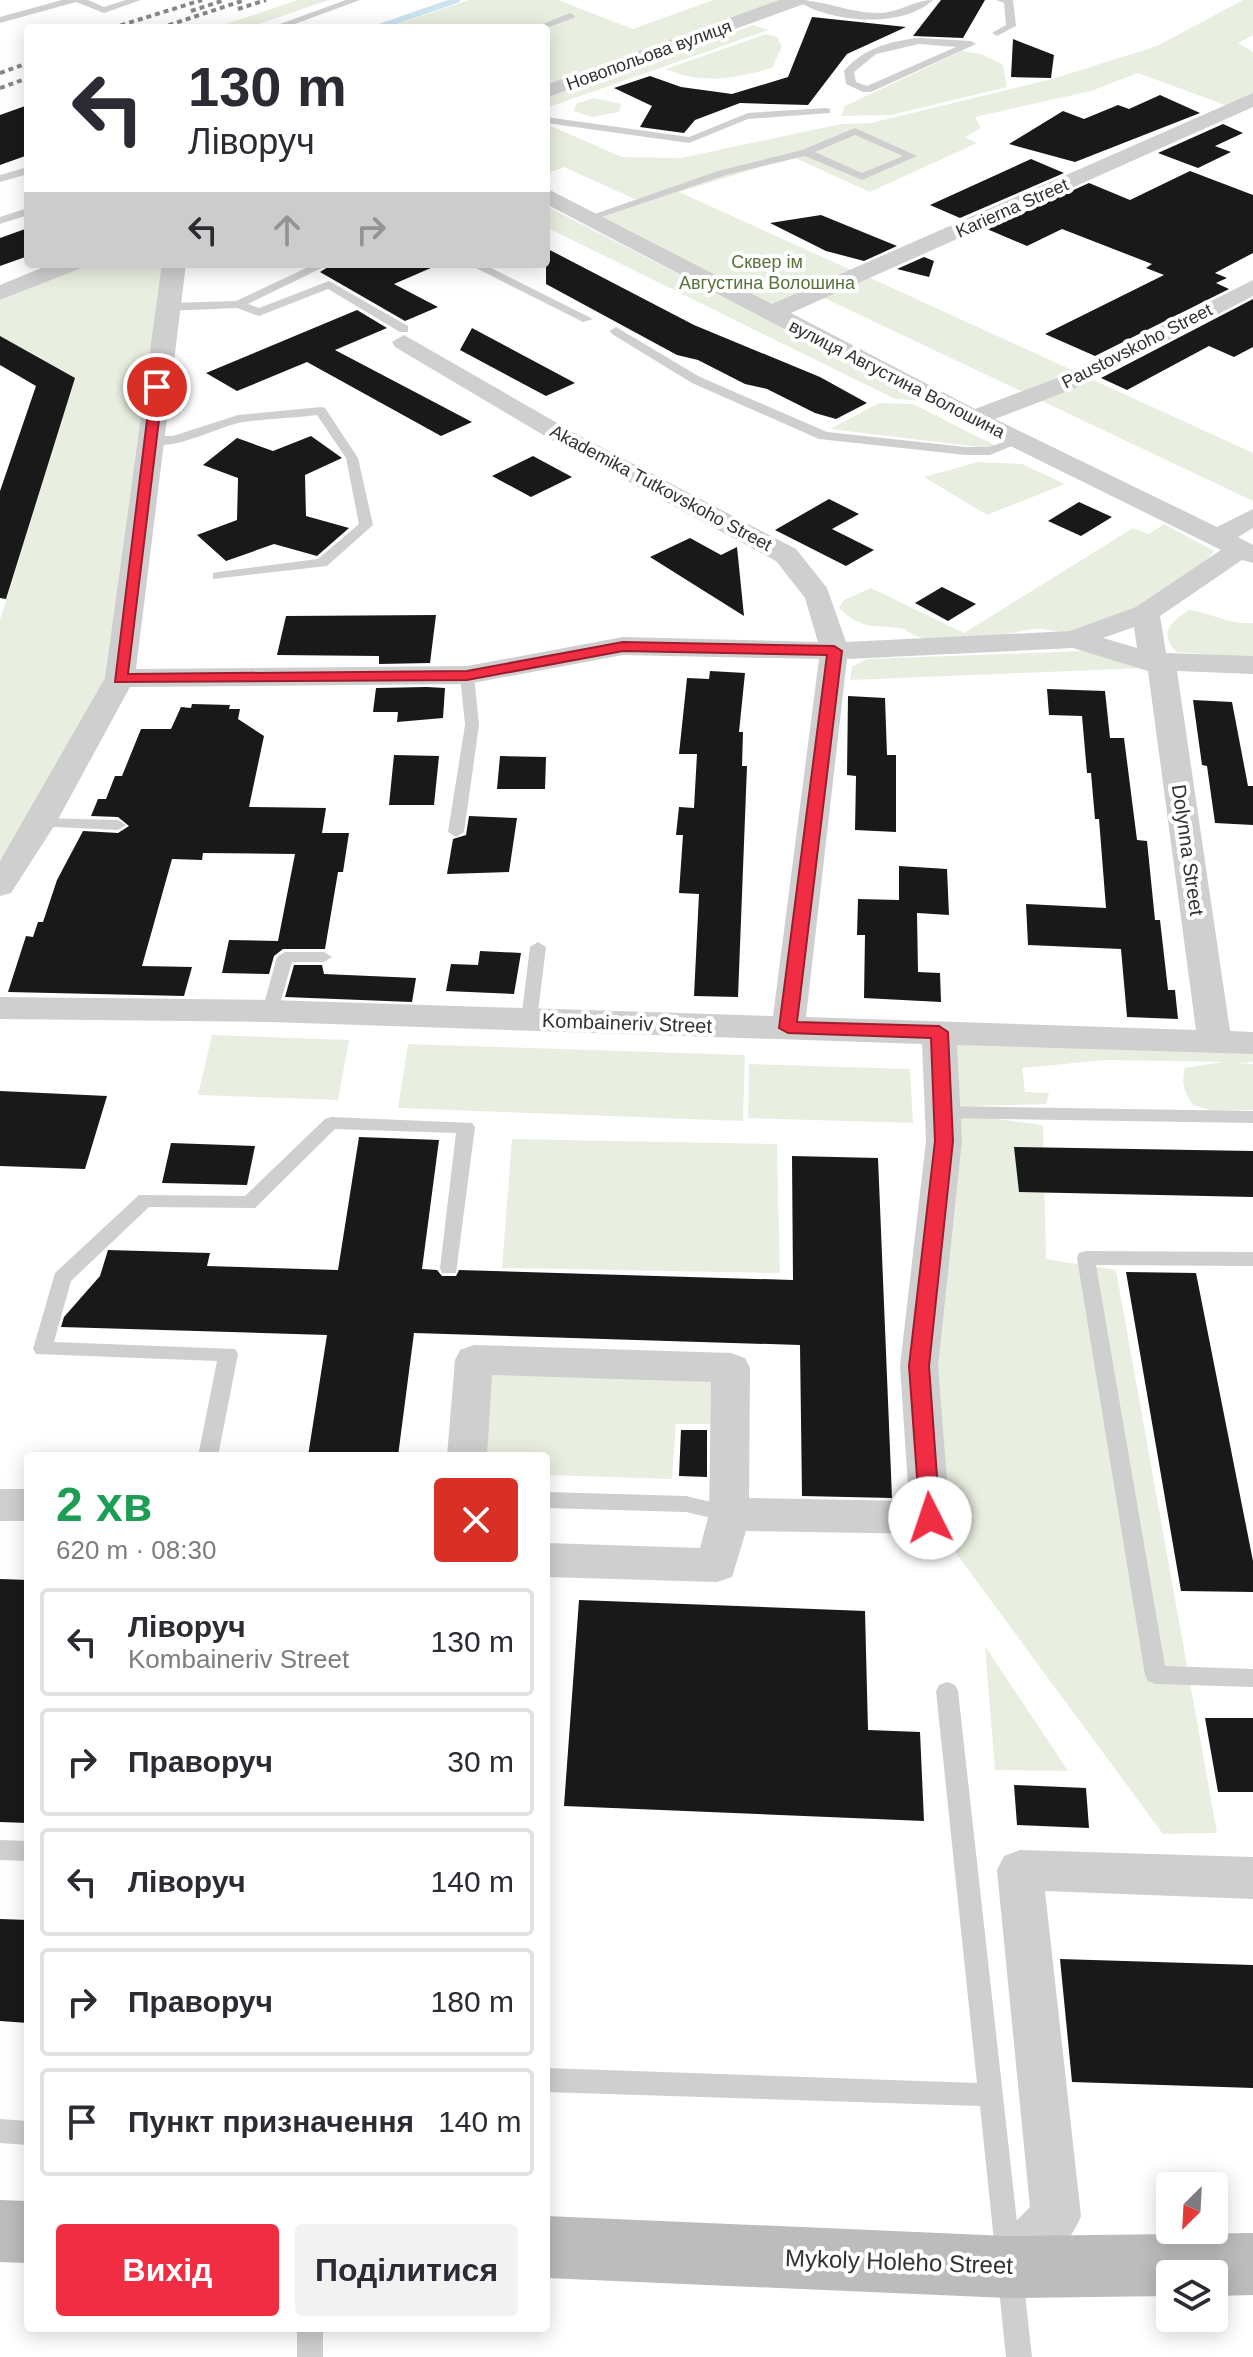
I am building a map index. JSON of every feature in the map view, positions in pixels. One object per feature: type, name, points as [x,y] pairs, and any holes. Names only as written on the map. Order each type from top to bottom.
[{"type":"main road","points":[[0,2231],[24,2232]]},
{"type":"main road","name":"Mykoly Holeho Street","points":[[550,2247],[1007,2267],[1253,2264]]},
{"type":"street","name":"Новопольова вулиця","points":[[550,91],[799,0]]},
{"type":"street","name":"Karierna Street","points":[[769,314],[1253,99]]},
{"type":"street","name":"вулиця Августина Волошина","points":[[550,197],[769,314],[1018,441],[1237,547]]},
{"type":"street","points":[[0,293],[61,268]]},
{"type":"street","points":[[0,886],[40,823],[120,678],[174,268]]},
{"type":"street","name":"Paustovskoho Street","points":[[975,419],[1001,406],[1069,382],[1253,287]]},
{"type":"street","name":"Akademika Tutkovskoho Street","points":[[404,335],[571,441],[786,555],[808,577],[826,610],[834,651],[788,1028]]},
{"type":"street","points":[[120,678],[467,675],[623,646],[834,651],[1074,639],[1146,613],[1237,547],[1253,517]]},
{"type":"street","name":"Dolynna Street","points":[[1146,613],[1153,661],[1162,668],[1215,1043]]},
{"type":"street","points":[[1074,639],[1153,661],[1253,665]]},
{"type":"street","name":"Kombaineriv Street","points":[[0,1008],[270,1011],[1253,1043]]},
{"type":"street","points":[[729,1514],[930,1518],[919,1366],[944,1141],[939,1032]]},
{"type":"street","points":[[467,1452],[474,1360],[731,1368],[729,1514],[717,1565],[550,1560]]},
{"type":"street","points":[[0,1505],[24,1505]]},
{"type":"street","points":[[1007,2267],[1056,2216],[1020,1870],[1253,1878]]},
{"type":"lane","points":[[0,20],[73,0]]},
{"type":"lane","points":[[83,0],[104,10],[136,0]]},
{"type":"lane","points":[[286,24],[355,0]]},
{"type":"lane","points":[[799,0],[850,14],[876,16],[902,14],[928,0]]},
{"type":"lane","points":[[997,33],[1011,26],[1009,1],[1001,0]]},
{"type":"lane","points":[[549,24],[570,16]]},
{"type":"lane","points":[[943,40],[968,45],[867,90],[851,84],[849,71],[858,59],[885,48],[943,40]]},
{"type":"lane","points":[[550,121],[689,140],[699,138],[720,124],[748,116],[826,111]]},
{"type":"lane","points":[[592,217],[722,173],[806,152],[855,131],[912,156],[862,177],[806,152]]},
{"type":"lane","points":[[0,179],[24,171]]},
{"type":"lane","points":[[0,221],[24,212]]},
{"type":"lane","points":[[169,307],[238,304],[315,268]]},
{"type":"lane","points":[[482,268],[587,319]]},
{"type":"lane","points":[[238,304],[259,312],[329,285],[404,335]]},
{"type":"lane","points":[[616,331],[696,380],[824,436],[966,451],[990,451],[1018,441]]},
{"type":"lane","points":[[149,440],[174,440],[238,419],[321,411],[352,458],[366,525],[322,563],[218,576]]},
{"type":"lane","points":[[456,832],[472,725],[467,675]]},
{"type":"lane","points":[[40,823],[118,825]]},
{"type":"lane","points":[[529,1020],[538,947]]},
{"type":"lane","points":[[270,1011],[285,957],[324,957]]},
{"type":"lane","points":[[943,1112],[1253,1117]]},
{"type":"lane","points":[[209,1452],[228,1354],[43,1349],[62,1278],[145,1200],[249,1203],[331,1123],[466,1127],[449,1268]]},
{"type":"lane","points":[[1253,1259],[1086,1258],[1156,1675],[1253,1678]]},
{"type":"lane","points":[[550,1500],[686,1504],[729,1514]]},
{"type":"lane","points":[[947,1691],[1019,2357]]},
{"type":"lane","points":[[0,1850],[24,1851]]},
{"type":"lane","points":[[550,2080],[991,2095]]},
{"type":"lane","points":[[0,2131],[24,2133]]},
{"type":"lane","points":[[310,2332],[310,2357]]},
{"type":"green space","points":[[298,0],[329,0],[259,24],[226,24]]},
{"type":"green space","points":[[469,0],[558,0],[633,29],[713,0],[780,0],[550,86],[550,24],[398,24]]},
{"type":"green space","name":"Сквер ім Августина Волошина","points":[[1243,0],[1253,0],[1253,35],[1238,43],[1253,52],[1253,96],[1233,108],[1138,73],[1091,91],[975,117],[981,128],[965,137],[977,143],[870,192],[793,157],[679,192],[862,275],[769,314],[592,217],[639,201],[564,167],[550,172],[550,126],[622,157],[681,158],[841,124],[871,123],[1052,79],[1157,46]]},
{"type":"green space","points":[[754,25],[768,30],[550,107],[550,97]]},
{"type":"green space","points":[[766,34],[777,37],[782,46],[772,68],[719,78],[692,77],[666,69]]},
{"type":"green space","points":[[962,51],[982,54],[1003,65],[1007,87],[891,115],[841,116],[845,106]]},
{"type":"green space","points":[[594,98],[621,104],[619,112],[592,117],[574,111],[576,104]]},
{"type":"green space","points":[[550,208],[926,401],[895,399],[550,229]]},
{"type":"green space","points":[[81,268],[173,268],[120,678],[0,860],[0,620],[72,387],[0,350],[0,300]]},
{"type":"green space","points":[[866,276],[1253,453],[1253,501],[822,297]]},
{"type":"green space","points":[[879,403],[913,404],[1004,450],[830,429]]},
{"type":"green space","points":[[978,462],[1022,464],[1065,484],[987,515],[924,477]]},
{"type":"green space","points":[[1164,524],[1214,551],[1197,570],[1161,597],[1137,611],[1094,627],[1058,632],[1036,629],[969,640],[933,640],[917,637],[905,629],[863,624],[839,608],[844,600],[871,588],[964,633],[1133,528],[1149,534]]},
{"type":"green space","points":[[1189,610],[1253,623],[1253,658],[1177,652],[1167,634],[1176,619]]},
{"type":"green space","points":[[1083,651],[1146,668],[850,680],[852,667],[867,659]]},
{"type":"green space","points":[[212,1035],[349,1040],[338,1100],[198,1095]]},
{"type":"green space","points":[[957,1041],[1253,1051],[1253,1062],[1235,1063],[1253,1064],[1253,1110],[1213,1111],[1193,1105],[1183,1083],[1185,1068],[1223,1062],[1106,1060],[1022,1068],[1025,1092],[1049,1093],[1046,1104],[948,1107]]},
{"type":"green space","points":[[408,1044],[745,1055],[743,1121],[398,1108]]},
{"type":"green space","points":[[749,1064],[910,1069],[913,1123],[748,1118]]},
{"type":"green space","points":[[943,1112],[1043,1125],[1046,1259],[1116,1270],[1217,1833],[1163,1834],[930,1518]]},
{"type":"green space","points":[[512,1139],[777,1144],[780,1273],[502,1268]]},
{"type":"green space","points":[[489,1371],[718,1378],[715,1424],[676,1424],[672,1479],[550,1475],[550,1452],[487,1452]]},
{"type":"green space","points":[[985,1646],[1068,1771],[995,1770]]},
{"type":"building","points":[[941,0],[985,0],[963,38],[913,36]]},
{"type":"building","points":[[812,17],[906,27],[847,54],[808,105],[740,103],[695,120],[684,133],[640,127],[652,106],[614,88],[650,76],[681,87],[732,94],[788,77]]},
{"type":"building","points":[[1013,39],[1054,55],[1051,78],[1011,77]]},
{"type":"building","points":[[1160,95],[1200,113],[1075,162],[1009,144],[1063,111],[1084,119],[1118,105],[1129,109]]},
{"type":"building","points":[[24,106],[24,156],[0,165],[0,115]]},
{"type":"building","points":[[1223,124],[1243,133],[1215,146],[1231,152],[1198,168],[1158,153]]},
{"type":"building","points":[[1031,159],[1064,173],[960,218],[930,205]]},
{"type":"building","points":[[1190,171],[1253,195],[1253,253],[1215,273],[1227,278],[1216,283],[1229,289],[1095,356],[1045,334],[1164,275],[1146,268],[1152,264],[1062,229],[1027,246],[987,229],[1089,183],[1130,200]]},
{"type":"building","points":[[821,215],[897,246],[864,261],[826,251],[770,223]]},
{"type":"building","points":[[24,229],[24,257],[0,266],[0,238]]},
{"type":"building","points":[[550,250],[694,325],[820,377],[867,403],[836,419],[815,413],[767,389],[745,384],[698,360],[677,355],[546,284]]},
{"type":"building","points":[[924,257],[934,261],[929,277],[897,269]]},
{"type":"building","points":[[326,268],[431,268],[394,284],[438,307],[405,321],[320,272]]},
{"type":"building","points":[[1253,299],[1253,347],[1234,357],[1209,346],[1127,390],[1101,378]]},
{"type":"building","points":[[357,310],[387,328],[335,350],[472,422],[441,436],[307,362],[237,391],[206,373]]},
{"type":"building","points":[[472,328],[575,383],[546,396],[460,350]]},
{"type":"building","points":[[0,336],[75,378],[6,599],[0,598],[0,491],[36,386],[0,365]]},
{"type":"building","points":[[311,436],[342,458],[305,475],[306,516],[349,528],[317,556],[274,544],[226,561],[197,535],[237,520],[238,478],[203,465],[237,438],[273,451]]},
{"type":"building","points":[[533,456],[572,477],[531,497],[492,476]]},
{"type":"building","points":[[829,499],[859,514],[832,529],[874,550],[846,566],[775,530]]},
{"type":"building","points":[[1079,502],[1112,517],[1081,536],[1048,521]]},
{"type":"building","points":[[690,538],[721,555],[737,547],[744,616],[650,557]]},
{"type":"building","points":[[942,587],[976,604],[948,621],[915,603]]},
{"type":"building","points":[[436,615],[430,663],[379,664],[379,656],[277,655],[286,616]]},
{"type":"building","points":[[710,671],[745,673],[739,732],[743,732],[742,766],[747,766],[738,997],[694,996],[699,894],[679,893],[683,835],[676,835],[679,807],[694,808],[697,754],[679,754],[687,678],[709,679]]},
{"type":"building","points":[[376,688],[445,688],[443,718],[397,722],[398,712],[373,712]]},
{"type":"building","points":[[1047,689],[1105,691],[1110,738],[1124,738],[1137,840],[1147,841],[1155,920],[1160,920],[1168,990],[1175,990],[1178,1019],[1127,1017],[1121,949],[1028,945],[1026,904],[1106,908],[1099,819],[1095,819],[1091,773],[1087,773],[1082,716],[1049,715]]},
{"type":"building","points":[[848,696],[885,698],[887,755],[896,755],[896,832],[855,830],[856,776],[847,775]]},
{"type":"building","points":[[1193,700],[1232,702],[1248,786],[1253,786],[1253,825],[1215,823],[1207,766],[1202,765]]},
{"type":"building","points":[[192,704],[230,705],[229,709],[240,709],[238,719],[264,736],[249,807],[326,808],[322,833],[349,833],[343,872],[338,872],[325,949],[283,949],[274,956],[269,974],[222,973],[229,940],[278,941],[295,854],[203,853],[202,860],[172,859],[142,966],[192,967],[184,996],[8,992],[26,936],[33,937],[38,922],[43,922],[57,880],[83,831],[118,833],[129,826],[118,817],[91,816],[98,799],[106,799],[115,776],[122,776],[141,729],[171,729],[181,707],[191,708]]},
{"type":"building","points":[[394,755],[439,756],[434,805],[389,805]]},
{"type":"building","points":[[500,756],[546,757],[545,789],[497,789]]},
{"type":"building","points":[[469,816],[517,818],[509,872],[447,874],[453,839],[466,835]]},
{"type":"building","points":[[899,866],[947,869],[949,915],[917,913],[918,972],[940,973],[941,1002],[864,998],[865,935],[857,935],[858,899],[899,900]]},
{"type":"building","points":[[480,951],[521,953],[514,994],[446,991],[451,964],[478,965]]},
{"type":"building","points":[[294,965],[322,965],[324,974],[416,978],[412,1002],[285,997]]},
{"type":"building","points":[[0,1091],[107,1096],[85,1169],[0,1166]]},
{"type":"building","points":[[359,1137],[439,1140],[422,1269],[437,1270],[442,1276],[456,1276],[459,1270],[793,1280],[792,1156],[878,1158],[892,1498],[802,1496],[800,1345],[414,1333],[399,1452],[309,1452],[327,1335],[61,1327],[64,1317],[100,1276],[108,1250],[210,1253],[207,1266],[338,1270]]},
{"type":"building","points":[[171,1143],[255,1146],[247,1185],[162,1183]]},
{"type":"building","points":[[1014,1147],[1253,1151],[1253,1197],[1019,1192]]},
{"type":"building","points":[[1126,1272],[1196,1273],[1253,1561],[1253,1592],[1181,1591]]},
{"type":"building","points":[[681,1430],[707,1430],[707,1477],[679,1476]]},
{"type":"building","points":[[0,1579],[24,1580],[24,1823],[0,1822]]},
{"type":"building","points":[[579,1600],[865,1611],[868,1730],[920,1732],[924,1821],[564,1806]]},
{"type":"building","points":[[1205,1718],[1253,1718],[1253,1792],[1218,1792]]},
{"type":"building","points":[[1014,1785],[1086,1788],[1089,1828],[1017,1825]]},
{"type":"building","points":[[0,1919],[24,1920],[24,2023],[0,2021]]},
{"type":"building","points":[[1060,1959],[1253,1965],[1253,2088],[1072,2082]]},
{"type":"waterway","points":[[388,24],[457,0]]},
{"type":"railway","points":[[125,24],[202,0]]},
{"type":"railway","points":[[191,11],[225,0]]},
{"type":"railway","points":[[172,24],[245,0]]},
{"type":"railway","points":[[238,9],[266,0]]},
{"type":"railway","points":[[0,73],[24,64]]},
{"type":"railway","points":[[0,88],[24,79]]},
{"type":"route","points":[[157,387],[120,678],[467,675],[623,646],[834,651],[788,1028],[939,1032],[944,1141],[919,1366],[930,1518]]}]
